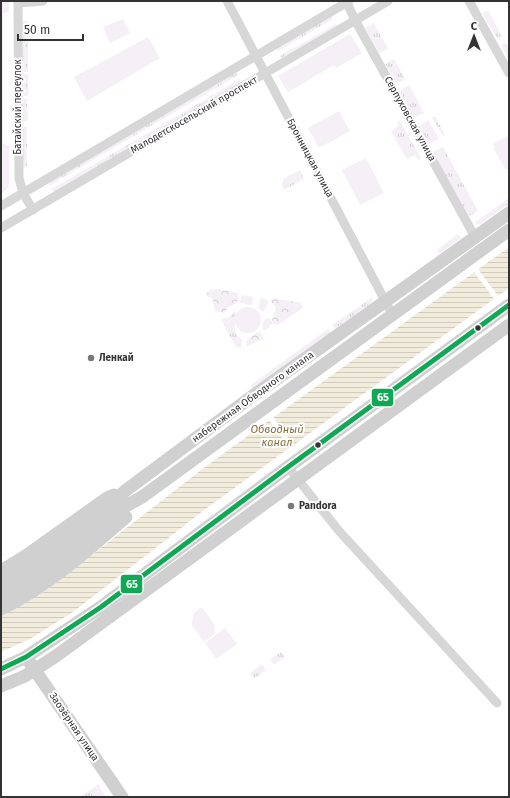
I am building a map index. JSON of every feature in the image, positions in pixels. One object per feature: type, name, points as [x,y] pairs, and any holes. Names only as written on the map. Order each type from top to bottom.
[{"type":"main road","name":"набережная Обводного канала","points":[[1,585],[20,574],[49,553],[112,505],[125,491],[235,409],[509,212]]},
{"type":"main road","name":"набережная Обводного канала","points":[[1,596],[38,573],[126,506],[142,497],[509,230]]},
{"type":"main road","points":[[1,669],[26,657],[101,607],[288,466],[509,305]]},
{"type":"main road","points":[[1,686],[13,682],[35,670],[72,644],[509,325]]},
{"type":"main road","points":[[1,571],[27,555],[107,498],[125,491]]},
{"type":"main road","points":[[1,609],[44,584],[78,558],[131,512],[142,497]]},
{"type":"main road","name":"Заозёрная улица","points":[[26,657],[122,797]]},
{"type":"street","points":[[18,2],[43,1]]},
{"type":"street","name":"Бронницкая улица","points":[[227,1],[392,314]]},
{"type":"street","name":"Малодетскосельский проспект","points":[[1,206],[347,1]]},
{"type":"street","name":"Серпуховская улица","points":[[347,1],[355,20],[475,237]]},
{"type":"street","name":"Малодетскосельский проспект","points":[[1,228],[388,1]]},
{"type":"street","points":[[469,1],[509,73]]},
{"type":"street","name":"Батайский переулок","points":[[18,2],[19,178],[23,193],[33,210]]},
{"type":"street","points":[[288,466],[339,531],[497,703]]},
{"type":"green space","points":[[1,1],[9,1],[9,12],[3,13],[3,143],[9,146],[9,187],[1,194]]},
{"type":"green space","points":[[488,10],[502,36],[497,38],[482,13]]},
{"type":"green space","points":[[331,16],[333,19],[278,51],[276,49]]},
{"type":"green space","points":[[123,19],[130,33],[110,43],[103,27]]},
{"type":"green space","points":[[23,21],[28,21],[28,72],[23,72]]},
{"type":"green space","points":[[374,23],[388,49],[379,53],[365,28]]},
{"type":"green space","points":[[336,24],[337,26],[282,58],[280,56]]},
{"type":"green space","points":[[350,34],[362,53],[336,68],[334,65],[288,92],[278,76]]},
{"type":"green space","points":[[148,37],[160,58],[87,101],[74,77]]},
{"type":"green space","points":[[505,43],[509,49],[509,60],[501,45]]},
{"type":"green space","points":[[394,59],[405,79],[398,83],[395,83],[386,65],[386,63]]},
{"type":"green space","points":[[236,72],[238,75],[50,185],[49,183]]},
{"type":"green space","points":[[23,74],[28,74],[28,96],[23,96]]},
{"type":"green space","points":[[240,79],[242,82],[54,192],[52,189]]},
{"type":"green space","points":[[409,85],[424,113],[414,117],[400,92]]},
{"type":"green space","points":[[23,99],[27,99],[28,121],[23,121]]},
{"type":"green space","points":[[339,111],[350,131],[319,148],[308,128]]},
{"type":"green space","points":[[435,116],[445,135],[443,136],[432,118]]},
{"type":"green space","points":[[399,120],[421,158],[418,160],[415,155],[407,159],[391,131],[399,126],[397,122]]},
{"type":"green space","points":[[428,120],[439,139],[429,144],[419,126]]},
{"type":"green space","points":[[23,127],[27,127],[27,166],[23,167]]},
{"type":"green space","points":[[509,135],[509,168],[506,170],[493,148],[495,147],[493,144]]},
{"type":"green space","points":[[443,147],[478,211],[469,216],[433,152]]},
{"type":"green space","points":[[366,158],[384,193],[360,205],[342,170]]},
{"type":"green space","points":[[300,170],[304,179],[284,190],[282,185],[283,179]]},
{"type":"green space","points":[[509,198],[509,204],[481,224],[474,223]]},
{"type":"green space","points":[[458,234],[461,238],[439,254],[437,250]]},
{"type":"green space","points":[[217,289],[238,293],[239,296],[238,301],[227,308],[224,313],[215,311],[212,298],[206,294],[210,290]]},
{"type":"green space","points":[[242,295],[253,297],[252,305],[240,303]]},
{"type":"green space","points":[[373,297],[373,301],[371,303],[335,329],[332,325]]},
{"type":"green space","points":[[261,298],[269,302],[263,312],[258,307]]},
{"type":"green space","points":[[273,298],[301,303],[303,308],[278,325],[274,324],[272,320],[276,307],[271,302]]},
{"type":"green space","points":[[248,307],[257,311],[261,320],[257,329],[248,333],[239,329],[235,320],[239,311]]},
{"type":"green space","points":[[236,310],[235,331],[236,334],[242,339],[241,348],[236,347],[221,319],[230,317]]},
{"type":"green space","points":[[268,318],[271,320],[273,326],[270,324],[270,327],[264,331],[262,328],[264,320]]},
{"type":"green space","points":[[328,329],[331,332],[253,388],[251,385]]},
{"type":"green space","points":[[259,332],[264,339],[247,346],[246,341]]},
{"type":"green space","points":[[202,607],[214,624],[215,633],[204,642],[192,625],[193,614]]},
{"type":"green space","points":[[225,628],[237,644],[216,659],[205,643]]},
{"type":"green space","points":[[281,652],[285,657],[274,665],[270,659]]},
{"type":"green space","points":[[262,664],[266,670],[254,679],[250,673]]},
{"type":"green space","points":[[98,785],[106,797],[79,797]]},
{"type":"water","name":"Обводный канал","points":[[509,247],[509,288],[211,505],[73,612],[30,639],[1,652],[1,615],[48,589],[205,467]]},
{"type":"pier","points":[[478,269],[498,296],[494,299],[474,272]]},
{"type":"pier","points":[[273,417],[293,445],[289,447],[269,420]]},
{"type":"pier","points":[[211,505],[213,506],[187,525],[186,524]]},
{"type":"transit line","name":"65","points":[[1,669],[26,657],[101,607],[288,467],[509,305]]},
{"type":"place","name":"Ленкай","points":[[91,358]]},
{"type":"place","name":"Pandora","points":[[291,506]]}]
